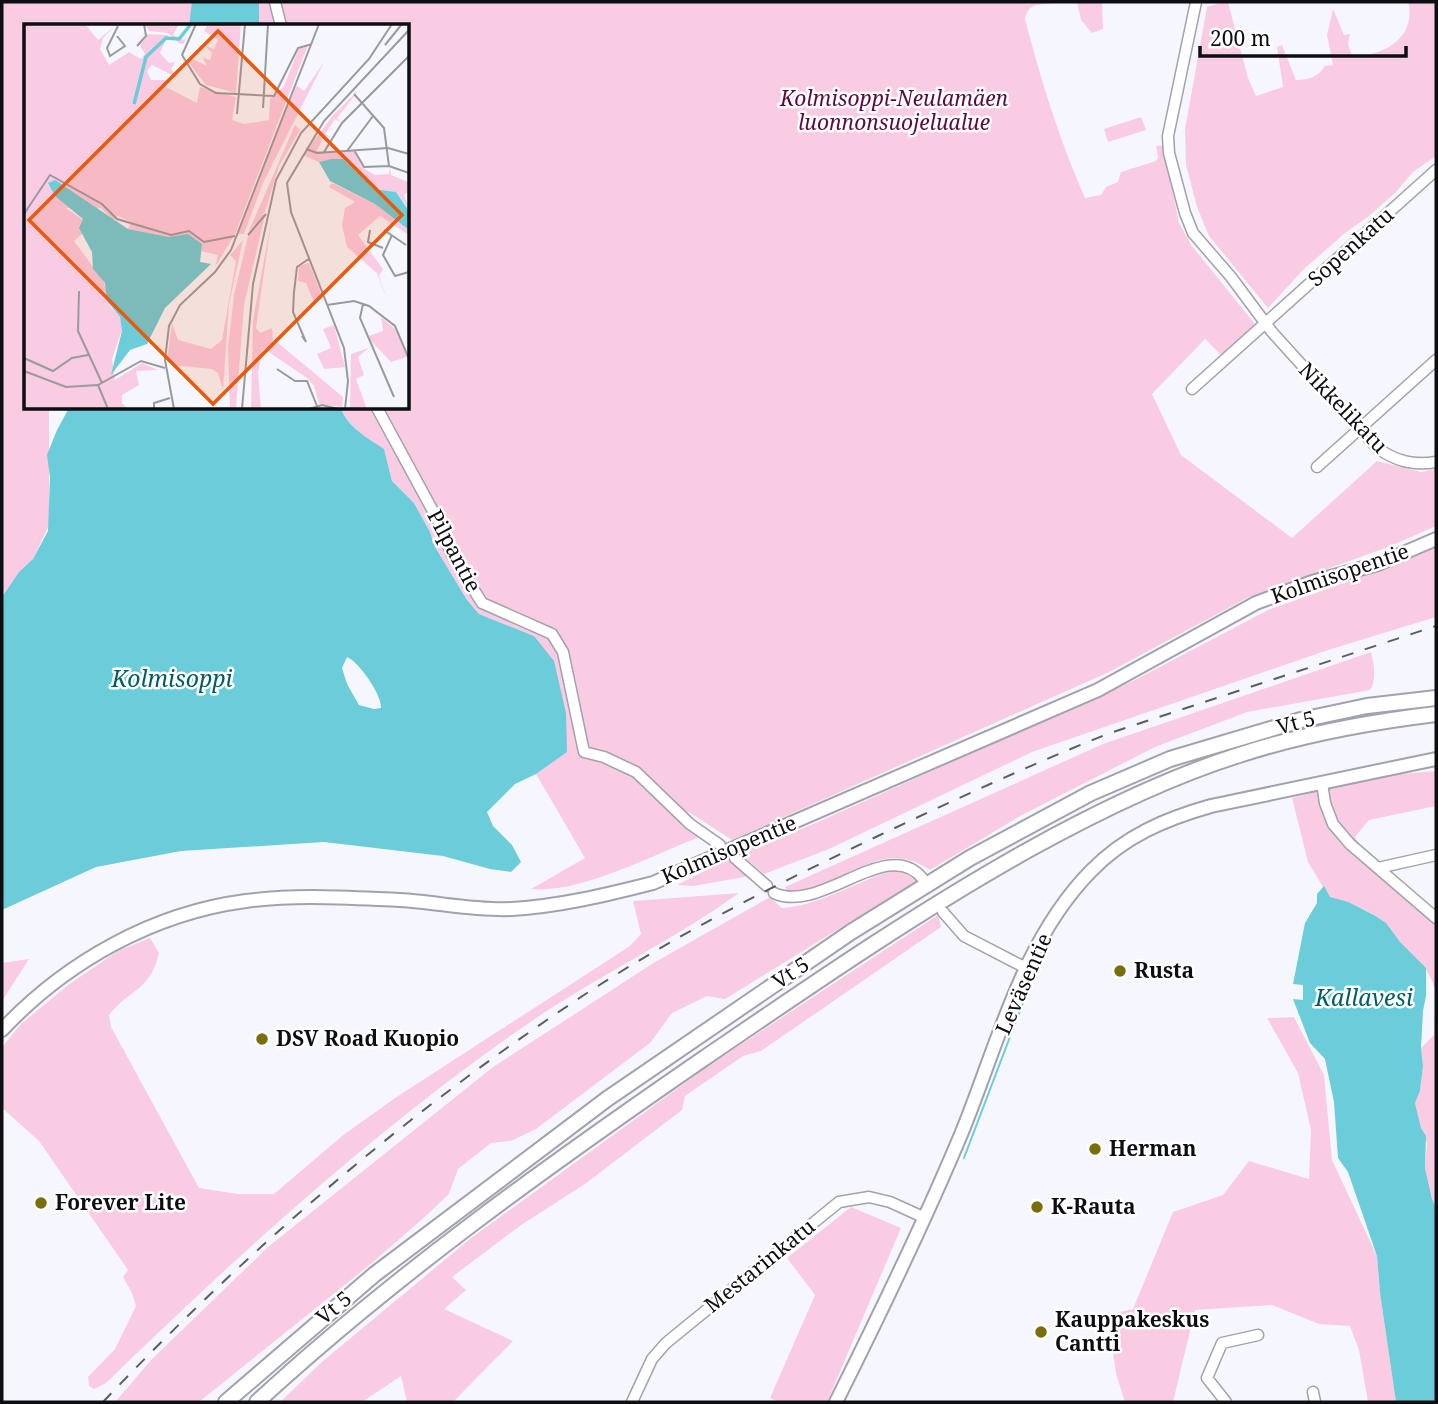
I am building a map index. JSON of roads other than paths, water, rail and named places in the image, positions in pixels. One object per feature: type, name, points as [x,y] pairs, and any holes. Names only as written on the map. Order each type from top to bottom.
[{"type":"highway","name":"Vt 5","points":[[225,1402],[375,1274],[607,1099],[851,932],[970,858],[1091,793],[1170,759],[1301,720],[1367,706],[1436,698]]},
{"type":"highway","name":"Vt 5","points":[[257,1402],[389,1287],[618,1117],[860,952],[981,876],[1101,810],[1226,759],[1372,722],[1436,714]]},
{"type":"main road","name":"Kolmisopentie","points":[[2,1030],[53,982],[94,954],[191,911],[248,901],[302,898],[402,900],[509,909],[575,902],[653,883],[1097,690],[1256,603],[1312,582],[1378,564],[1436,540]]},
{"type":"main road","name":"Leväsentie","points":[[836,1402],[878,1319],[961,1133],[1026,968],[1053,921],[1077,887],[1108,856],[1138,833],[1166,820],[1200,809],[1436,760]]},
{"type":"street","points":[[275,2],[280,24]]},
{"type":"street","name":"Nikkelikatu","points":[[1196,2],[1168,133],[1169,153],[1189,225],[1264,323],[1377,448],[1390,457],[1413,464],[1436,462]]},
{"type":"street","name":"Sopenkatu","points":[[1192,389],[1436,170]]},
{"type":"street","points":[[1317,467],[1436,360]]},
{"type":"street","name":"Pilpantie","points":[[378,410],[440,524],[451,553],[482,603],[552,634],[563,652],[584,752],[604,757],[636,772],[690,824],[711,836],[720,845]]},
{"type":"street","points":[[1322,783],[1325,803],[1333,824],[1350,844],[1436,918]]},
{"type":"street","points":[[1378,868],[1436,855]]},
{"type":"street","points":[[735,858],[782,897],[807,896],[879,867],[900,864],[916,870],[922,879]]},
{"type":"street","points":[[943,912],[964,936],[1026,968]]},
{"type":"street","name":"Mestarinkatu","points":[[632,1402],[652,1359],[666,1343],[839,1202],[869,1197],[890,1202],[923,1217]]},
{"type":"street","points":[[1226,1402],[1207,1378],[1222,1343],[1258,1335]]},
{"type":"water","points":[[192,2],[259,2],[259,24],[189,24]]},
{"type":"water","name":"Kolmisoppi","points":[[68,410],[342,410],[353,426],[384,449],[392,481],[414,503],[435,547],[467,600],[479,614],[534,636],[554,661],[566,713],[567,752],[536,774],[515,784],[487,812],[493,826],[512,845],[521,862],[511,872],[443,856],[324,842],[181,851],[96,867],[2,910],[2,597],[19,572],[33,559],[48,531],[50,477],[47,455]],"holes":[[[347,657],[374,687],[381,708],[359,705],[347,684],[342,668]]]},
{"type":"water","name":"Kallavesi","points":[[1324,886],[1330,897],[1348,902],[1386,923],[1400,942],[1426,968],[1421,1048],[1423,1066],[1420,1091],[1415,1103],[1421,1128],[1426,1136],[1425,1168],[1436,1208],[1436,1402],[1396,1402],[1377,1256],[1348,1172],[1338,1158],[1334,1102],[1325,1059],[1310,1043],[1293,999],[1303,1000],[1303,985],[1293,984],[1305,923],[1317,903],[1317,894]]},
{"type":"waterway","points":[[964,1158],[1035,971]]},
{"type":"railway","points":[[103,1402],[214,1290],[392,1135],[518,1040],[655,951],[842,853],[1023,769],[1110,733],[1436,626]]},
{"type":"place","name":"Rusta","points":[[1120,971]]},
{"type":"place","name":"DSV Road Kuopio","points":[[262,1039]]},
{"type":"place","name":"Herman","points":[[1095,1149]]},
{"type":"place","name":"Forever Lite","points":[[41,1203]]},
{"type":"place","name":"K-Rauta","points":[[1037,1207]]},
{"type":"place","name":"Kauppakeskus Cantti","points":[[1041,1332]]},
{"type":"park label","name":"Kolmisoppi-Neulamäen luonnonsuojelualue","points":[[894,111]]}]
